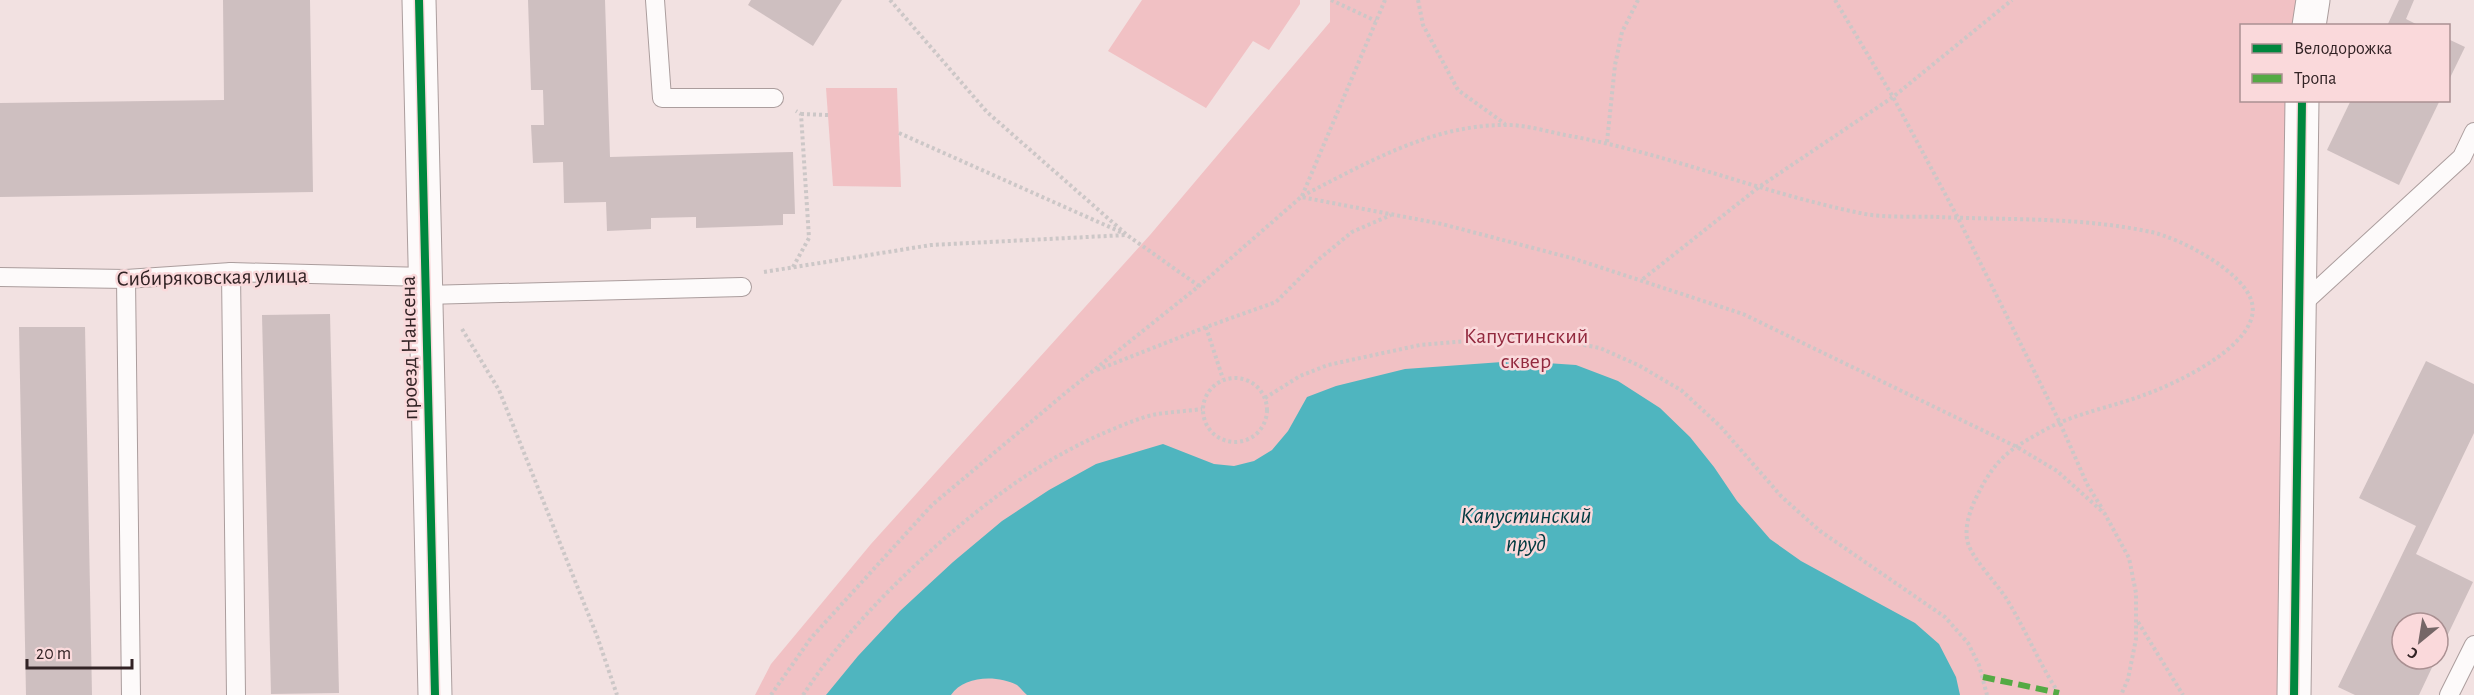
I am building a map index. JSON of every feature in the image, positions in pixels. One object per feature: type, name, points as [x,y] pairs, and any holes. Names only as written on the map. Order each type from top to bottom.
[{"type":"street","name":"проезд Нансена","points":[[419,0],[430,289],[435,695]]},
{"type":"street","points":[[2309,24],[2313,0]]},
{"type":"street","points":[[2294,695],[2302,102]]},
{"type":"lane","points":[[655,0],[662,98],[774,98]]},
{"type":"lane","points":[[2300,306],[2462,157],[2474,132]]},
{"type":"lane","name":"Сибиряковская улица","points":[[0,276],[126,279],[231,272],[430,289],[742,287]]},
{"type":"lane","points":[[231,272],[236,695]]},
{"type":"lane","points":[[126,279],[131,695]]},
{"type":"lane","points":[[2449,695],[2474,645]]},
{"type":"path","points":[[890,0],[987,112],[1127,235],[1199,286]]},
{"type":"path","points":[[1331,0],[1376,21]]},
{"type":"path","points":[[1301,197],[1385,0]]},
{"type":"path","points":[[1418,0],[1424,25],[1458,90],[1505,124]]},
{"type":"path","points":[[1607,142],[1615,65],[1622,32],[1638,0]]},
{"type":"path","points":[[1835,0],[1893,97],[1958,218],[2060,423],[2087,484],[2129,558],[2136,593],[2136,639],[2128,679],[2121,695]]},
{"type":"path","points":[[1642,280],[1759,188],[1893,97],[2012,0]]},
{"type":"path","points":[[774,98],[801,114],[828,115]]},
{"type":"path","points":[[792,268],[809,238],[801,114]]},
{"type":"path","points":[[771,695],[810,638],[932,505],[1199,286],[1301,197],[1383,155],[1448,130],[1505,124],[1607,142],[1759,188],[1869,214],[2076,222],[2153,232],[2190,245],[2236,279],[2251,297],[2253,316],[2242,336],[2224,355],[2148,394],[2060,423],[2017,447],[2000,459],[1979,491],[1970,511],[1967,533],[1969,546],[2019,618],[2045,673],[2060,695]]},
{"type":"path","points":[[899,133],[1127,235]]},
{"type":"path","points":[[1301,197],[1442,224],[1575,259],[1743,314],[2017,447],[2057,471],[2105,514]]},
{"type":"path","points":[[1093,371],[1276,302],[1318,260],[1352,232],[1391,214]]},
{"type":"path","points":[[762,273],[931,245],[1127,235]]},
{"type":"path","points":[[430,289],[499,390],[597,636],[617,695]]},
{"type":"path","points":[[1206,327],[1223,379]]},
{"type":"path","points":[[1265,398],[1300,376],[1328,365],[1420,345],[1501,338],[1552,339],[1600,348],[1638,365],[1681,390],[1720,426],[1781,496],[1820,531],[1945,617],[1968,643],[1979,665],[1988,695]]},
{"type":"path","points":[[1235,377],[1248,380],[1258,387],[1265,398],[1268,411],[1265,423],[1258,433],[1247,440],[1234,443],[1222,440],[1211,433],[1204,422],[1202,409],[1205,397],[1212,386],[1223,379],[1235,377]]},
{"type":"path","points":[[803,695],[849,633],[900,578],[978,510],[1020,478],[1063,452],[1110,430],[1155,414],[1202,409]]},
{"type":"path","points":[[2136,620],[2183,695]]},
{"type":"green space","points":[[1142,0],[1300,0],[1300,4],[1269,50],[1253,41],[1206,108],[1108,51]]},
{"type":"green space","name":"Капустинский сквер","points":[[1330,0],[2297,0],[2293,24],[2240,24],[2240,102],[2287,102],[2282,695],[755,695],[771,664],[871,544],[1150,235],[1330,22]]},
{"type":"green space","points":[[826,88],[897,88],[901,187],[833,186]]},
{"type":"water","name":"Капустинский пруд","points":[[1516,361],[1576,365],[1618,381],[1660,408],[1690,437],[1737,501],[1770,539],[1801,561],[1915,623],[1939,644],[1956,677],[1960,695],[1027,695],[1017,685],[991,678],[973,680],[957,688],[951,695],[826,695],[900,611],[953,562],[1002,521],[1049,490],[1096,464],[1163,444],[1214,464],[1234,466],[1254,461],[1272,450],[1288,431],[1307,397],[1336,386],[1405,369]]},
{"type":"building","points":[[223,0],[310,0],[313,192],[0,197],[0,103],[224,100]]},
{"type":"building","points":[[528,0],[605,0],[610,157],[793,152],[795,214],[783,214],[783,225],[696,228],[696,217],[651,218],[651,229],[607,231],[606,202],[564,203],[563,162],[533,163],[531,125],[544,125],[543,90],[531,90]]},
{"type":"building","points":[[751,0],[842,0],[813,46],[748,5]]},
{"type":"building","points":[[2399,0],[2414,0],[2406,19],[2416,24],[2388,24]]},
{"type":"building","points":[[2450,40],[2465,47],[2450,78]]},
{"type":"building","points":[[2350,102],[2439,102],[2399,185],[2327,150]]},
{"type":"building","points":[[330,314],[339,693],[271,694],[262,315]]},
{"type":"building","points":[[19,327],[85,327],[92,695],[26,695]]},
{"type":"building","points":[[2426,361],[2474,384],[2474,433],[2416,554],[2473,582],[2450,630],[2450,611],[2390,611],[2390,671],[2430,671],[2419,695],[2355,695],[2338,687],[2416,526],[2359,498]]},
{"type":"marked path","points":[[1983,677],[2059,693]]},
{"type":"cycle path","points":[[419,0],[435,695]]},
{"type":"cycle path","points":[[2294,695],[2302,102]]}]
